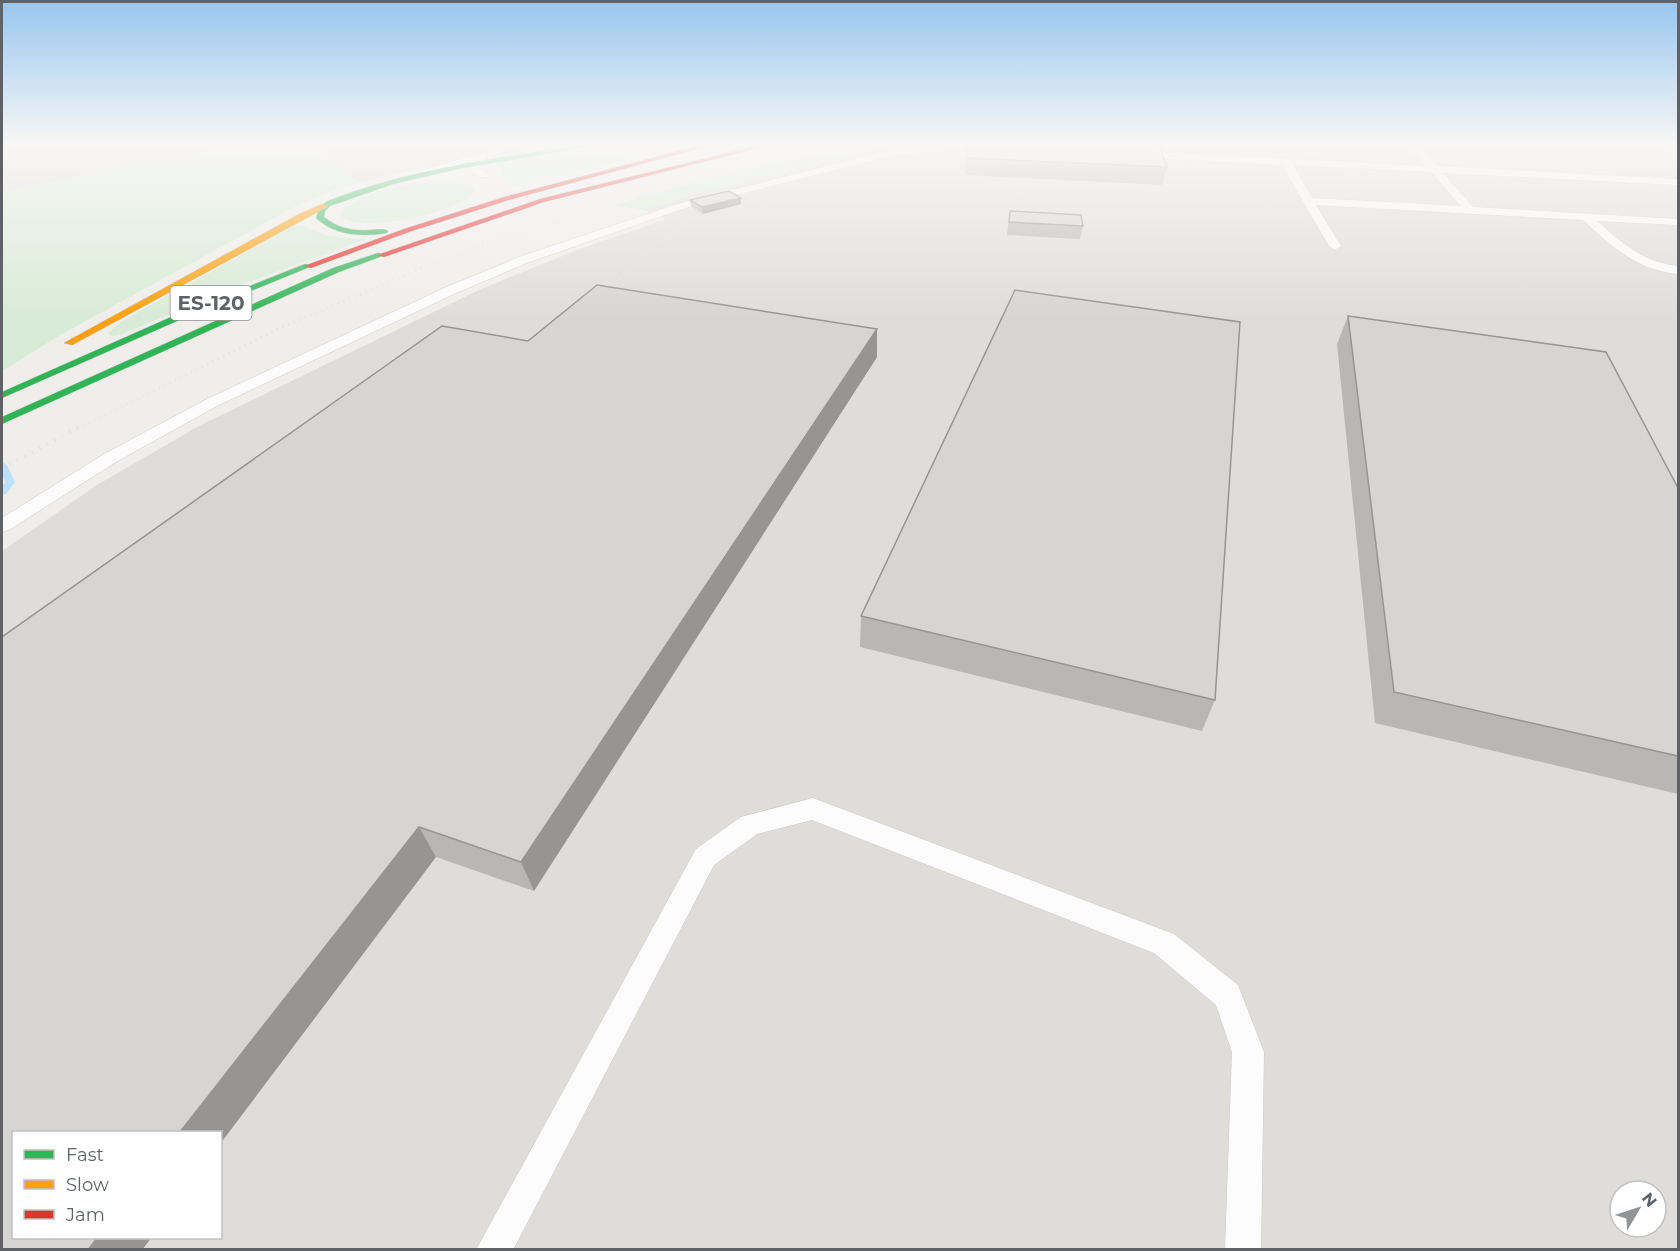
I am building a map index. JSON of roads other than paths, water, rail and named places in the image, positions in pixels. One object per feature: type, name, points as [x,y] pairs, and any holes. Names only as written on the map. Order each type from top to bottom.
[{"type":"main road","name":"ES-120","points":[[61,348],[328,203]]},
{"type":"main road","points":[[329,203],[322,210],[320,218],[326,225],[339,230],[380,232],[426,223]]},
{"type":"main road","name":"ES-120","points":[[2,395],[216,301],[485,203]]},
{"type":"main road","points":[[2,421],[336,270],[532,203]]},
{"type":"lane","points":[[2,526],[110,459],[211,403],[448,291],[523,260],[623,224],[695,203]]},
{"type":"lane","points":[[1310,203],[1335,246]]},
{"type":"lane","points":[[1352,203],[1678,222]]},
{"type":"lane","points":[[1464,203],[1470,210]]},
{"type":"lane","points":[[1585,216],[1634,260],[1651,266],[1678,270]]},
{"type":"lane","points":[[494,1250],[705,858],[750,825],[813,809],[1164,943],[1227,995],[1248,1052],[1243,1250]]},
{"type":"waterway","points":[[2,465],[10,482],[2,492]]},
{"type":"railway","points":[[421,268],[472,249],[615,203]]},
{"type":"railway","points":[[632,268],[681,225],[715,203]]},
{"type":"railway","points":[[78,428],[280,328],[425,267]]},
{"type":"railway","points":[[596,298],[633,267]]},
{"type":"railway","points":[[2,469],[81,426]]}]
